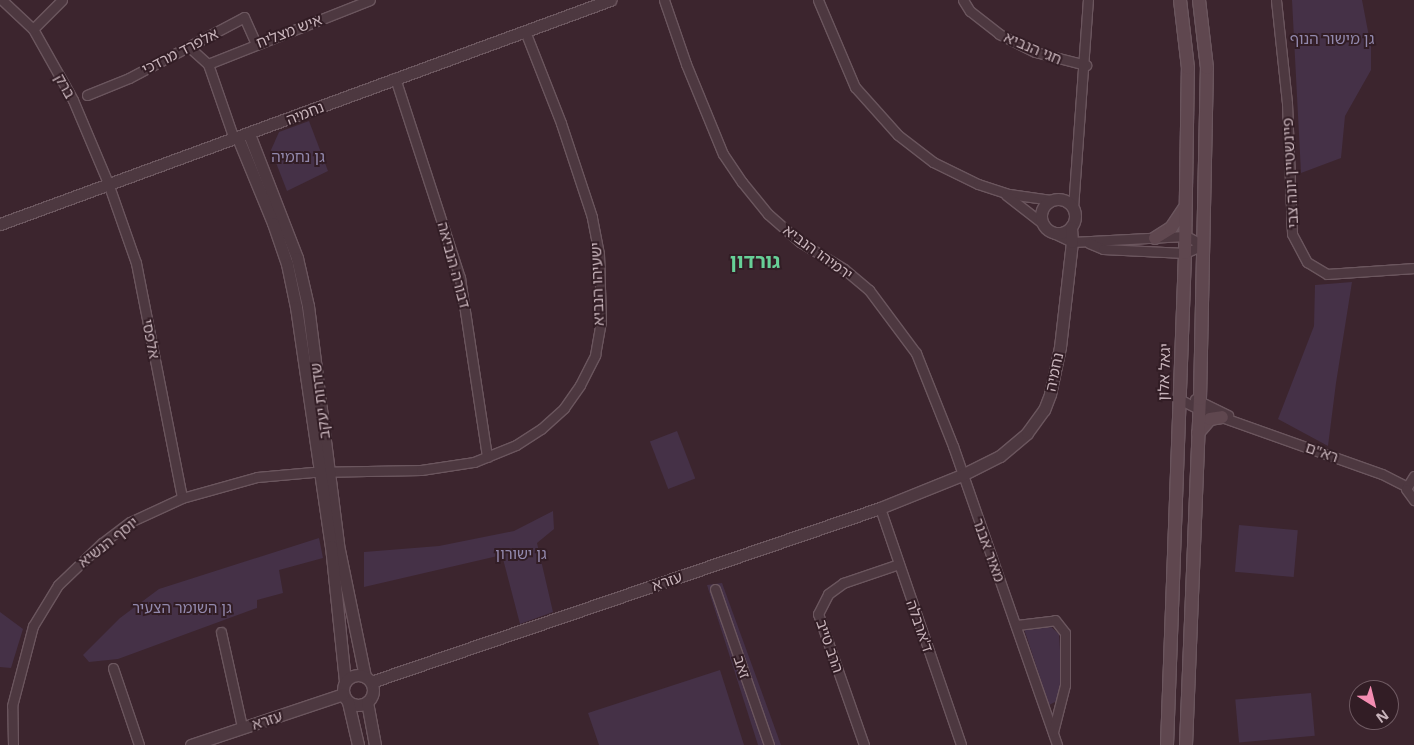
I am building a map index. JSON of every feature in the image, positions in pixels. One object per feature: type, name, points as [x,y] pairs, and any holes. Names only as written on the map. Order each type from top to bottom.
[{"type":"main road","name":"יגאל אלון","points":[[1167,745],[1186,236],[1188,68],[1180,0]]},
{"type":"main road","points":[[1186,745],[1199,404],[1207,68],[1199,0]]},
{"type":"main road","points":[[1154,238],[1176,222],[1186,204]]},
{"type":"main road","points":[[1198,433],[1210,419],[1222,417]]},
{"type":"street","name":"ברק","points":[[2,0],[32,30],[73,100],[108,183]]},
{"type":"street","points":[[32,30],[62,0]]},
{"type":"street","name":"איש מצליח","points":[[208,64],[370,0]]},
{"type":"street","name":"נחמיה","points":[[0,224],[108,183],[250,134],[395,78],[610,0]]},
{"type":"street","name":"ירמיהו הנביא","points":[[664,0],[723,154],[768,214],[800,242],[844,269],[882,304],[924,370],[962,475]]},
{"type":"street","points":[[818,0],[855,86],[898,135],[933,162],[1002,192],[1066,201],[1073,208]]},
{"type":"street","name":"חגי הנביא","points":[[963,0],[970,10],[999,34],[1036,52],[1086,65]]},
{"type":"street","points":[[1053,232],[1063,232],[1071,227],[1075,218],[1073,208],[1086,65],[1088,0]]},
{"type":"street","name":"פיינשטיין יונה צבי","points":[[1276,0],[1287,103],[1292,234],[1307,262],[1326,274],[1414,268]]},
{"type":"street","name":"אלפרד מרדכי","points":[[87,95],[189,48],[244,17],[256,44]]},
{"type":"street","name":"ישעיהו הנביא","points":[[324,472],[420,470],[488,457],[542,429],[564,408],[580,385],[595,355],[601,321],[599,254],[592,217],[561,123],[525,31]]},
{"type":"street","points":[[189,48],[208,64],[236,139]]},
{"type":"street","name":"דבורה הנביאה","points":[[395,78],[460,278],[488,457]]},
{"type":"street","name":"שדרות יעקב","points":[[250,134],[298,258],[308,306],[345,681]]},
{"type":"street","name":"שדרות יעקב","points":[[236,139],[287,264],[338,545],[368,679]]},
{"type":"street","name":"אלפסי","points":[[108,183],[136,263],[182,498]]},
{"type":"street","points":[[1002,192],[1053,232],[1072,242],[1089,243],[1186,236],[1203,245]]},
{"type":"street","points":[[1042,223],[1041,213],[1051,200]]},
{"type":"street","name":"נחמיה","points":[[962,475],[1014,445],[1044,410],[1056,373],[1072,242],[1071,227]]},
{"type":"street","points":[[1089,243],[1103,249],[1185,253],[1203,245]]},
{"type":"street","name":"רא\"ם","points":[[1179,399],[1199,404],[1236,421]]},
{"type":"street","name":"רא\"ם","points":[[1199,404],[1222,417],[1382,474],[1406,486]]},
{"type":"street","name":"יוסף הנשיא","points":[[12,745],[11,717],[18,675],[33,626],[51,595],[84,559],[130,522],[182,498],[257,477],[324,472]]},
{"type":"street","name":"עזרא","points":[[368,679],[880,508],[962,475]]},
{"type":"street","name":"מאיר אבנר","points":[[962,475],[1017,625],[1057,745]]},
{"type":"street","points":[[1414,476],[1406,486],[1407,493],[1414,500]]},
{"type":"street","name":"ד'ארבלה","points":[[880,508],[961,745]]},
{"type":"street","name":"הרב טייב","points":[[864,745],[818,614],[828,594],[843,583],[899,564]]},
{"type":"street","name":"זאב","points":[[716,589],[769,745]]},
{"type":"street","points":[[1017,625],[1055,620],[1065,633],[1065,685],[1053,732]]},
{"type":"street","points":[[221,632],[242,727]]},
{"type":"street","points":[[113,668],[139,745]]},
{"type":"street","points":[[358,745],[346,698],[345,681],[356,675],[368,679],[372,694],[368,702],[375,745]]},
{"type":"street","points":[[346,698],[358,706],[368,702]]},
{"type":"street","name":"עזרא","points":[[191,745],[242,727],[346,698]]},
{"type":"green space","name":"גן מישור הנוף","points":[[1292,0],[1362,0],[1371,47],[1371,70],[1345,116],[1341,158],[1301,173]]},
{"type":"green space","name":"גן נחמיה","points":[[309,121],[328,171],[287,191],[271,150],[279,132]]},
{"type":"green space","points":[[1352,282],[1328,446],[1278,419],[1314,326],[1315,285]]},
{"type":"green space","points":[[677,431],[695,479],[668,489],[650,441]]},
{"type":"green space","name":"גן ישורון","points":[[553,511],[554,529],[537,543],[553,612],[520,624],[502,555],[364,587],[364,552],[439,546],[514,531]]},
{"type":"green space","points":[[1239,525],[1298,530],[1294,577],[1235,572]]},
{"type":"green space","name":"גן השומר הצעיר","points":[[319,538],[323,558],[279,570],[283,593],[257,600],[257,608],[118,659],[89,662],[83,655],[120,618],[159,589]]},
{"type":"green space","points":[[722,583],[781,745],[758,745],[707,585]]},
{"type":"green space","points":[[0,612],[23,629],[11,668],[0,667]]},
{"type":"green space","points":[[1050,626],[1059,634],[1061,667],[1059,700],[1049,705],[1024,629]]},
{"type":"green space","points":[[720,670],[744,745],[599,745],[588,713]]},
{"type":"green space","points":[[1311,693],[1315,736],[1239,742],[1235,700]]},
{"type":"district","name":"גורדון","points":[[755,260]]}]
